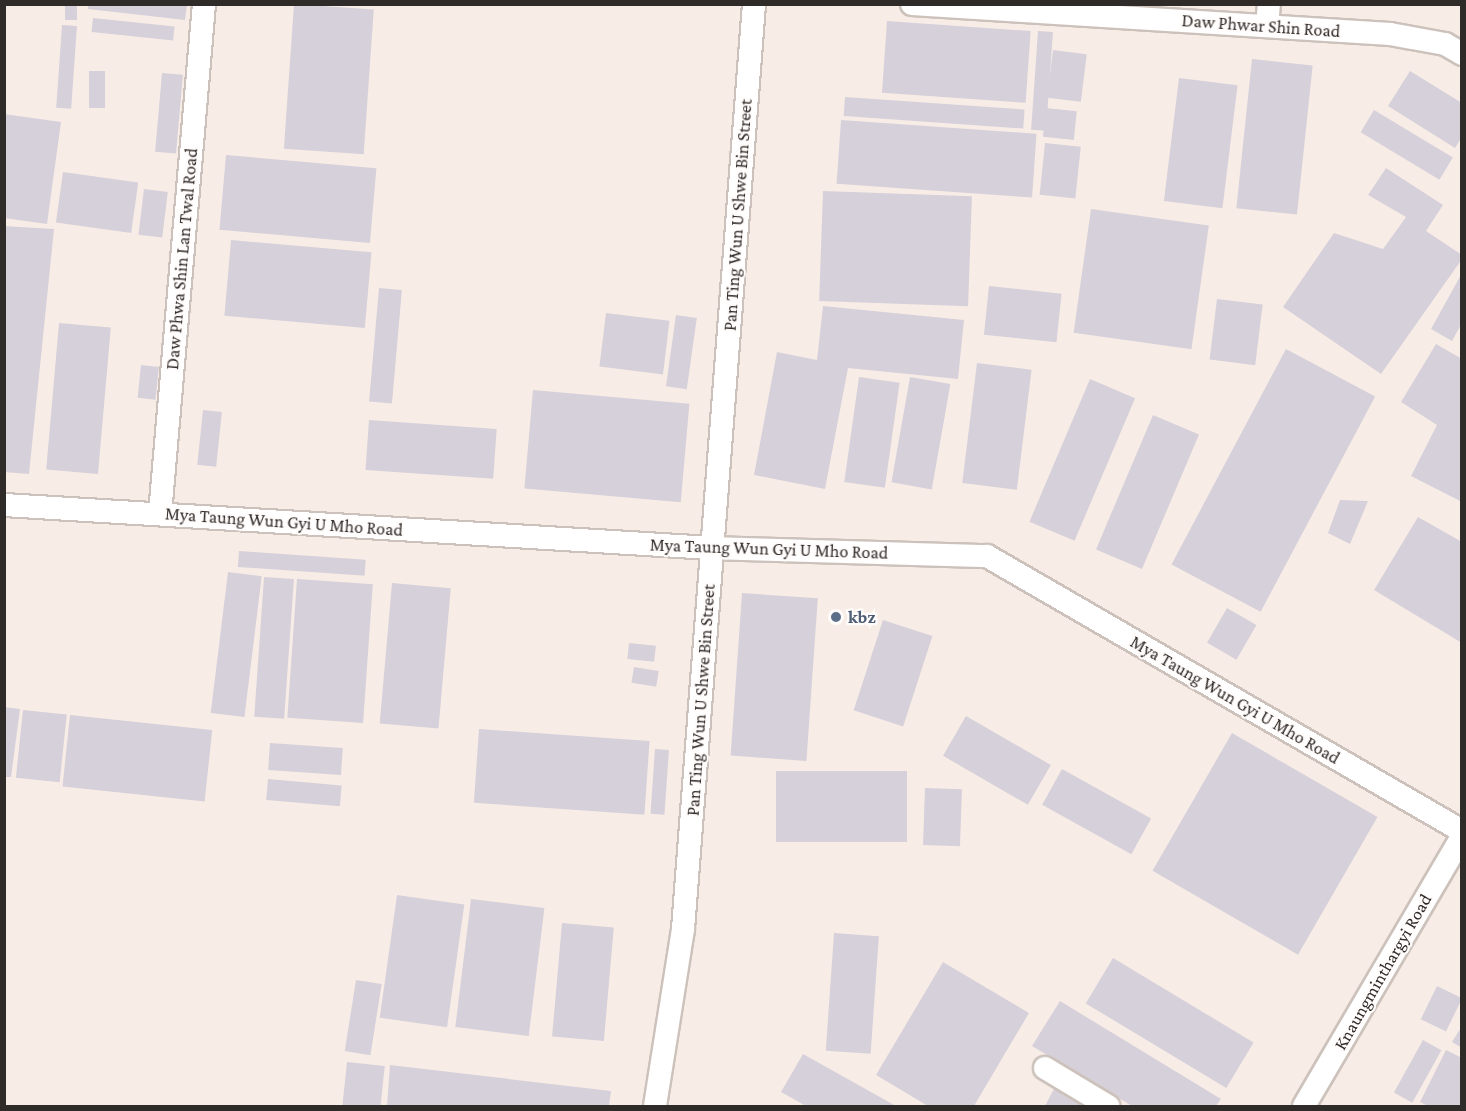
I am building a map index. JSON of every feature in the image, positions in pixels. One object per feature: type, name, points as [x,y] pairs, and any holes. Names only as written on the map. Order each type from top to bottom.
[{"type":"street","name":"Daw Phwa Shin Lan Twal Road","points":[[160,514],[204,4]]},
{"type":"street","name":"Pan Ting Wun U Shwe Bin Street","points":[[655,1107],[683,929],[754,4]]},
{"type":"street","name":"Daw Phwar Shin Road","points":[[912,4],[1268,15],[1445,44],[1461,54]]},
{"type":"street","name":"Mya Taung Wun Gyi U Mho Road","points":[[4,505],[712,548],[987,556],[1461,831]]},
{"type":"street","name":"Knaungminthargyi Road","points":[[1304,1107],[1461,837]]},
{"type":"street","points":[[1045,1068],[1108,1107]]},
{"type":"building","points":[[65,4],[77,4],[77,20],[65,20]]},
{"type":"building","points":[[88,4],[187,4],[185,20],[88,9]]},
{"type":"building","points":[[294,4],[374,10],[364,154],[284,149]]},
{"type":"building","points":[[93,18],[175,27],[173,40],[92,32]]},
{"type":"building","points":[[887,21],[1031,31],[1026,103],[882,93]]},
{"type":"building","points":[[62,25],[77,26],[71,109],[56,108]]},
{"type":"building","points":[[1038,31],[1053,32],[1046,131],[1031,130]]},
{"type":"building","points":[[1053,50],[1087,54],[1081,102],[1047,98]]},
{"type":"building","points":[[1252,59],[1313,65],[1297,215],[1236,208]]},
{"type":"building","points":[[89,71],[105,71],[105,108],[89,108]]},
{"type":"building","points":[[1410,71],[1462,103],[1462,137],[1455,148],[1388,106]]},
{"type":"building","points":[[162,73],[183,75],[176,154],[155,152]]},
{"type":"building","points":[[1179,78],[1238,85],[1222,208],[1164,201]]},
{"type":"building","points":[[845,97],[1025,110],[1023,129],[844,116]]},
{"type":"building","points":[[1046,108],[1077,111],[1074,140],[1043,137]]},
{"type":"building","points":[[1374,110],[1453,157],[1439,180],[1361,132]]},
{"type":"building","points":[[4,114],[61,122],[47,224],[4,218]]},
{"type":"building","points":[[841,120],[1037,134],[1032,198],[837,184]]},
{"type":"building","points":[[1045,143],[1081,147],[1075,198],[1040,195]]},
{"type":"building","points":[[226,155],[376,168],[370,243],[219,230]]},
{"type":"building","points":[[1386,168],[1443,205],[1426,231],[1462,255],[1462,259],[1381,374],[1283,307],[1334,233],[1383,249],[1406,217],[1368,195]]},
{"type":"building","points":[[63,172],[138,183],[131,233],[56,223]]},
{"type":"building","points":[[144,189],[168,192],[162,238],[138,235]]},
{"type":"building","points":[[823,191],[972,196],[968,306],[819,301]]},
{"type":"building","points":[[1091,209],[1209,226],[1191,349],[1074,333]]},
{"type":"building","points":[[4,226],[54,229],[29,474],[4,472]]},
{"type":"building","points":[[231,240],[371,252],[365,328],[224,316]]},
{"type":"building","points":[[1462,273],[1462,323],[1452,341],[1431,329]]},
{"type":"building","points":[[989,286],[1062,294],[1056,342],[984,335]]},
{"type":"building","points":[[379,288],[402,290],[392,404],[369,402]]},
{"type":"building","points":[[1217,299],[1263,305],[1255,365],[1210,360]]},
{"type":"building","points":[[823,306],[964,320],[958,379],[848,368],[825,489],[754,475],[777,352],[817,360]]},
{"type":"building","points":[[606,313],[670,321],[663,374],[599,367]]},
{"type":"building","points":[[676,315],[697,318],[687,389],[666,386]]},
{"type":"building","points":[[59,323],[111,328],[98,474],[46,469]]},
{"type":"building","points":[[1436,344],[1462,359],[1462,502],[1411,476],[1437,425],[1401,402]]},
{"type":"building","points":[[1286,349],[1375,396],[1261,612],[1171,564]]},
{"type":"building","points":[[977,363],[1032,370],[1017,490],[962,483]]},
{"type":"building","points":[[141,365],[159,367],[155,400],[138,398]]},
{"type":"building","points":[[859,377],[900,383],[885,488],[844,482]]},
{"type":"building","points":[[910,377],[950,384],[932,489],[891,482]]},
{"type":"building","points":[[1090,379],[1135,398],[1075,541],[1029,522]]},
{"type":"building","points":[[533,390],[689,404],[681,502],[524,489]]},
{"type":"building","points":[[203,410],[222,412],[216,467],[197,465]]},
{"type":"building","points":[[1153,415],[1199,435],[1142,569],[1096,549]]},
{"type":"building","points":[[369,420],[497,429],[493,479],[366,470]]},
{"type":"building","points":[[1340,500],[1368,501],[1350,544],[1328,533]]},
{"type":"building","points":[[1418,517],[1462,542],[1462,643],[1374,590]]},
{"type":"building","points":[[239,551],[366,560],[365,576],[238,567]]},
{"type":"building","points":[[228,572],[262,576],[244,717],[211,713]]},
{"type":"building","points":[[264,577],[294,579],[284,719],[254,717]]},
{"type":"building","points":[[297,579],[373,584],[363,723],[287,718]]},
{"type":"building","points":[[392,583],[451,588],[438,729],[380,723]]},
{"type":"building","points":[[742,593],[818,598],[806,761],[731,756]]},
{"type":"building","points":[[1227,608],[1256,625],[1236,660],[1207,643]]},
{"type":"building","points":[[883,620],[932,636],[903,726],[854,710]]},
{"type":"building","points":[[629,643],[656,646],[654,662],[627,659]]},
{"type":"building","points":[[634,667],[659,671],[656,687],[631,683]]},
{"type":"building","points":[[4,707],[20,709],[11,777],[4,777]]},
{"type":"building","points":[[23,710],[67,715],[60,782],[16,778]]},
{"type":"building","points":[[70,715],[212,730],[205,802],[62,787]]},
{"type":"building","points":[[966,716],[1051,765],[1028,805],[943,756]]},
{"type":"building","points":[[479,729],[650,741],[644,815],[474,803]]},
{"type":"building","points":[[1232,733],[1377,817],[1298,955],[1152,871]]},
{"type":"building","points":[[270,743],[343,748],[341,775],[268,770]]},
{"type":"building","points":[[655,749],[669,750],[664,815],[650,814]]},
{"type":"building","points":[[1062,769],[1151,818],[1131,854],[1042,805]]},
{"type":"building","points":[[776,771],[907,771],[907,842],[776,842]]},
{"type":"building","points":[[268,779],[342,785],[340,806],[266,800]]},
{"type":"building","points":[[925,788],[962,789],[960,846],[923,845]]},
{"type":"building","points":[[397,895],[464,904],[447,1027],[380,1018]]},
{"type":"building","points":[[471,899],[544,908],[529,1036],[455,1027]]},
{"type":"building","points":[[562,923],[614,928],[604,1041],[552,1037]]},
{"type":"building","points":[[834,933],[879,936],[871,1054],[826,1051]]},
{"type":"building","points":[[1113,958],[1254,1042],[1226,1088],[1086,1003]]},
{"type":"building","points":[[943,962],[1029,1013],[974,1106],[928,1106],[876,1075]]},
{"type":"building","points":[[356,980],[382,984],[370,1055],[345,1051]]},
{"type":"building","points":[[1437,986],[1462,998],[1446,1032],[1421,1019]]},
{"type":"building","points":[[1060,1001],[1221,1099],[1216,1106],[1132,1106],[1032,1046]]},
{"type":"building","points":[[1462,1026],[1462,1048],[1452,1042]]},
{"type":"building","points":[[1423,1040],[1441,1050],[1412,1103],[1394,1092]]},
{"type":"building","points":[[1446,1050],[1462,1058],[1462,1106],[1428,1106],[1420,1102]]},
{"type":"building","points":[[803,1054],[896,1106],[806,1106],[781,1092]]},
{"type":"building","points":[[347,1062],[385,1066],[381,1106],[342,1106]]},
{"type":"building","points":[[390,1065],[611,1091],[609,1106],[387,1106]]},
{"type":"building","points":[[1057,1083],[1094,1106],[1045,1106]]},
{"type":"place","name":"kbz","points":[[836,617]]}]
